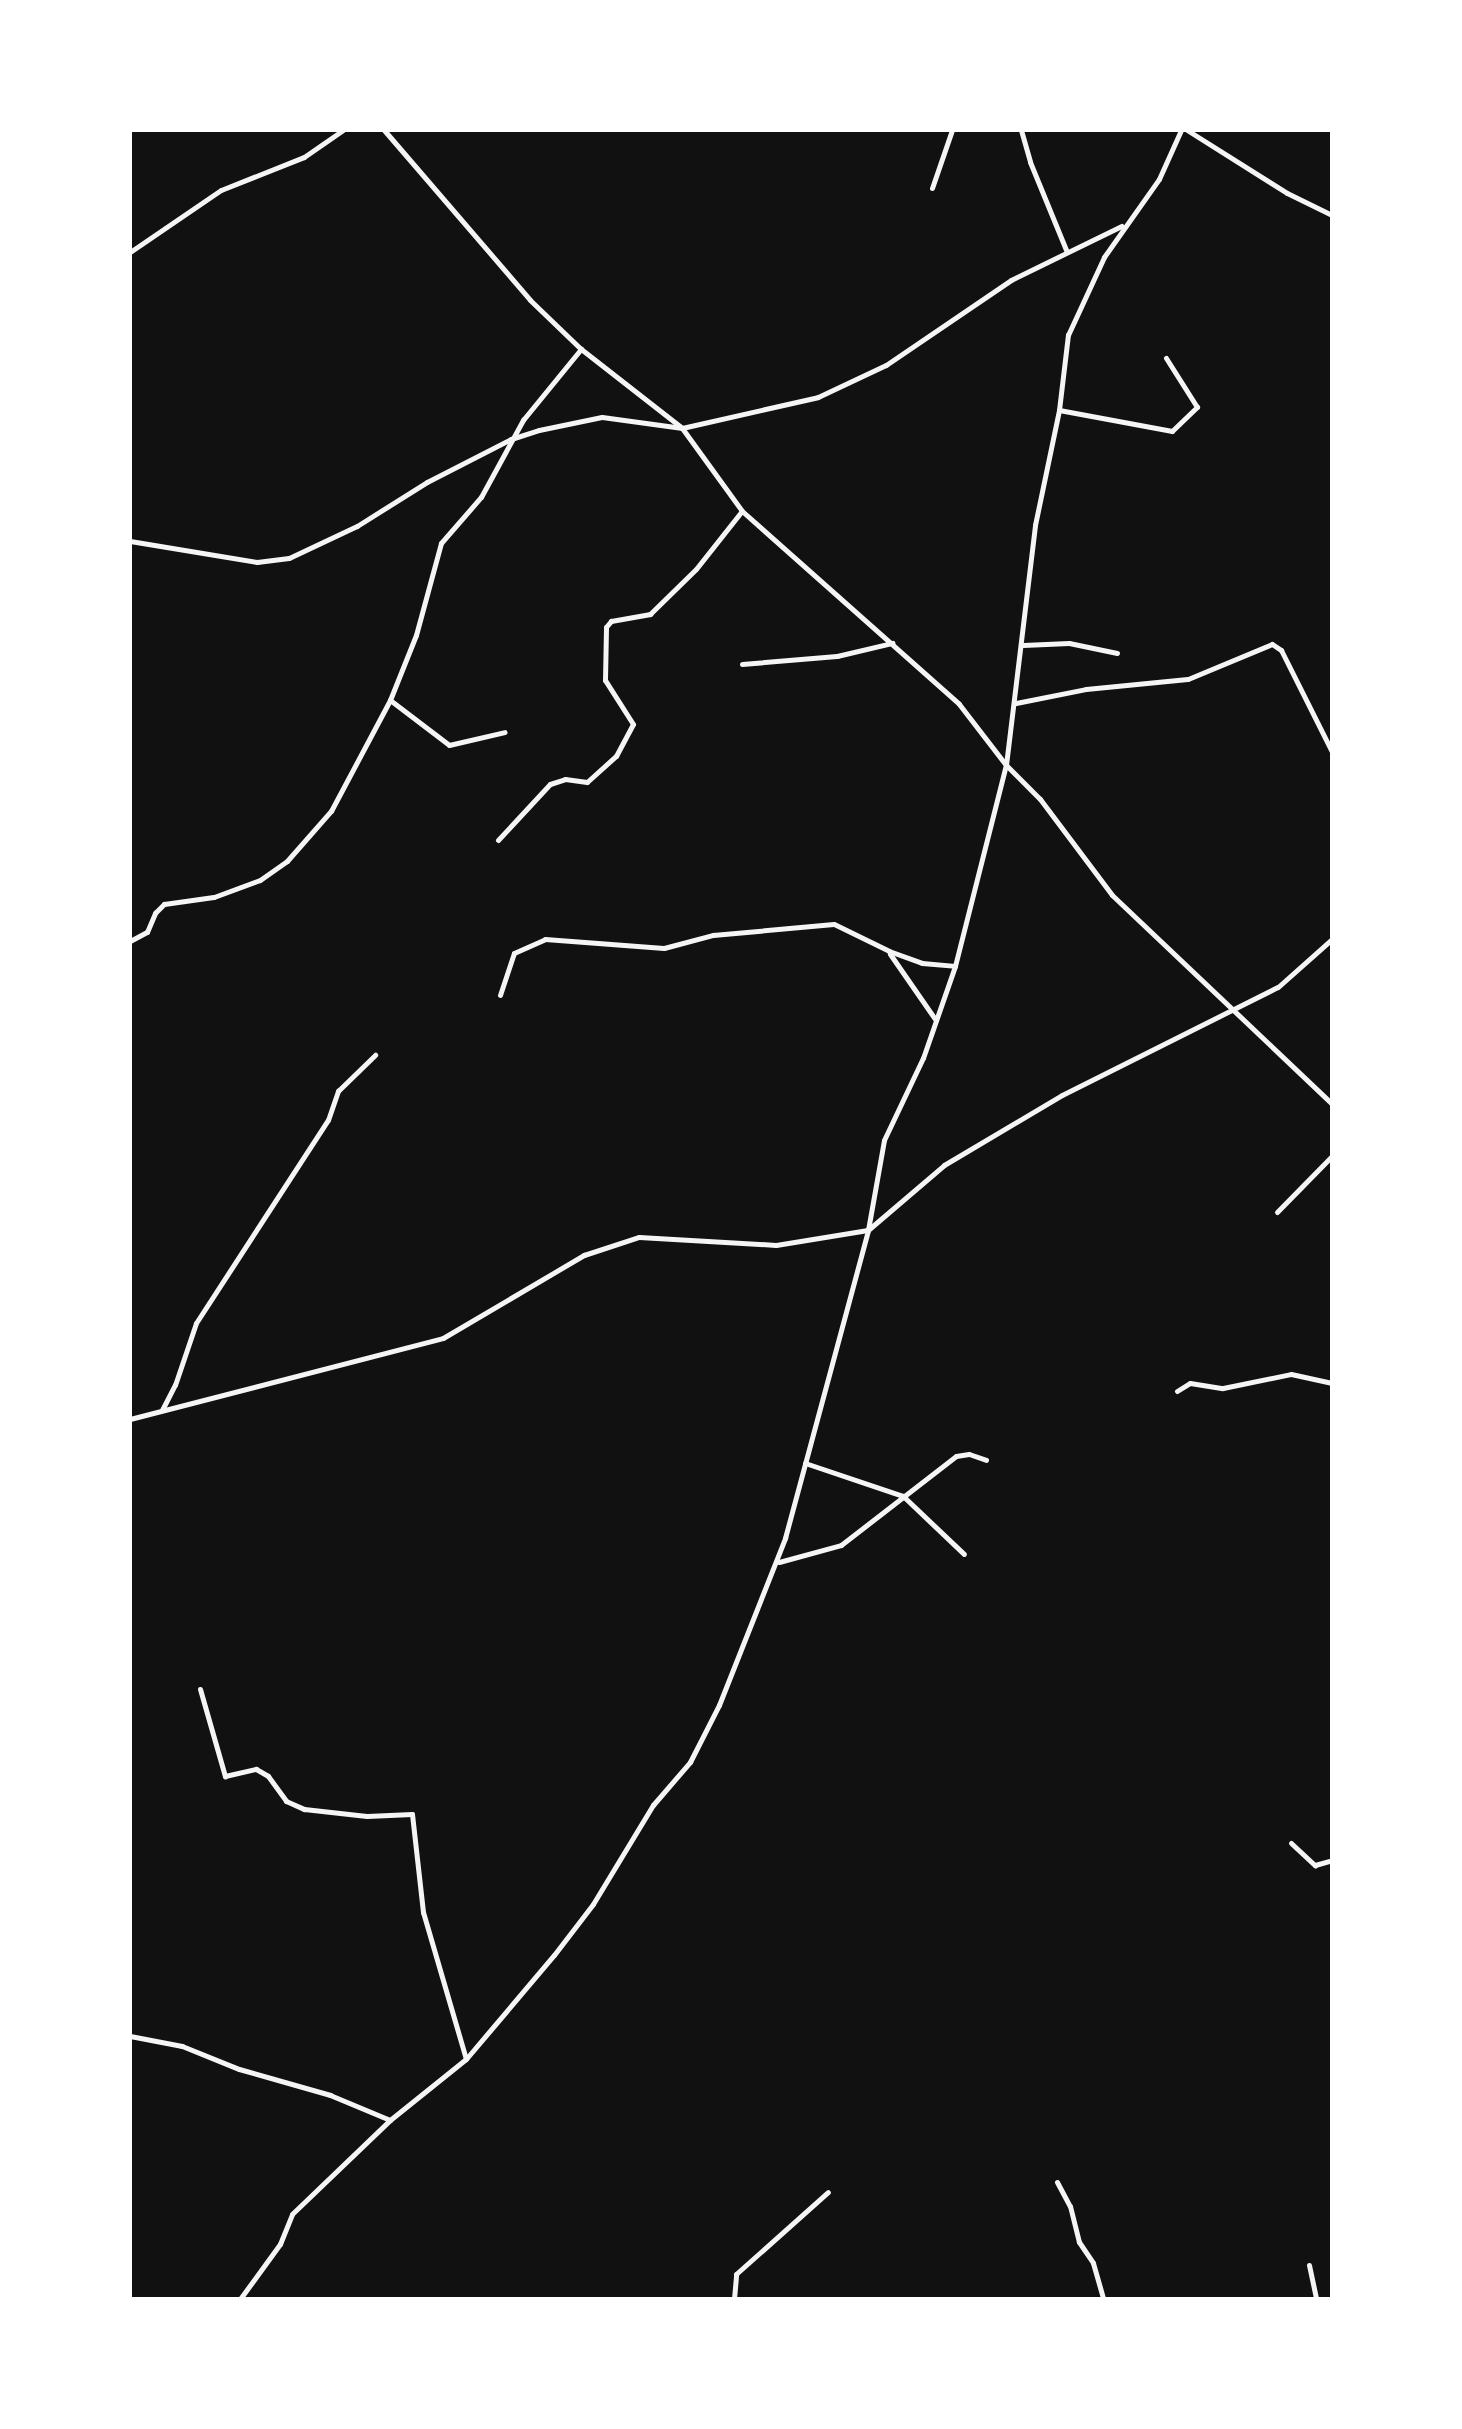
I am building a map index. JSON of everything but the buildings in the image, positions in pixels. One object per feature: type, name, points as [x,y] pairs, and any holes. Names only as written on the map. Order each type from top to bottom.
[{"type":"street","points":[[130,252],[221,190],[304,157],[344,130]]},
{"type":"street","points":[[384,130],[530,300],[581,349],[682,428],[742,511],[958,704],[1006,765],[1047,807],[1112,895],[1332,1104]]},
{"type":"street","points":[[932,188],[952,130]]},
{"type":"street","points":[[1021,130],[1068,252]]},
{"type":"street","points":[[240,2299],[280,2244],[292,2214],[390,2120],[466,2059],[593,1904],[654,1805],[690,1762],[720,1705],[777,1562],[868,1230],[884,1140],[936,1020],[954,966],[1006,765],[1035,525],[1068,336],[1122,225],[1159,178],[1184,130],[1332,215]]},
{"type":"street","points":[[130,541],[257,562],[289,558],[357,526],[427,482],[511,439],[602,418],[682,428],[783,406],[847,386],[1011,280],[1122,225]]},
{"type":"street","points":[[130,941],[147,932],[155,913],[164,904],[236,890],[287,861],[332,811],[390,700],[416,635],[441,542],[482,497],[511,439],[581,349]]},
{"type":"street","points":[[1058,410],[1172,431],[1196,407],[1166,358]]},
{"type":"street","points":[[498,840],[550,784],[564,779],[587,782],[616,756],[634,724],[605,680],[606,627],[611,620],[650,614],[696,569],[742,511]]},
{"type":"street","points":[[742,664],[837,656],[893,643]]},
{"type":"street","points":[[1023,645],[1069,643],[1118,653]]},
{"type":"street","points":[[1016,703],[1086,689],[1188,679],[1272,644],[1281,650],[1332,752]]},
{"type":"street","points":[[390,700],[450,745],[504,732]]},
{"type":"street","points":[[500,995],[514,953],[546,938],[664,948],[713,935],[834,924],[889,952],[922,963],[954,966]]},
{"type":"street","points":[[130,1418],[443,1338],[584,1255],[639,1237],[776,1245],[868,1230],[944,1165],[1062,1095],[1278,986],[1332,939]]},
{"type":"street","points":[[889,952],[936,1020]]},
{"type":"street","points":[[162,1410],[175,1386],[196,1323],[328,1120],[338,1091],[375,1056]]},
{"type":"street","points":[[1277,1212],[1332,1156]]},
{"type":"street","points":[[1177,1390],[1190,1383],[1223,1388],[1291,1374],[1332,1383]]},
{"type":"street","points":[[777,1562],[841,1546],[961,1453],[986,1460]]},
{"type":"street","points":[[805,1463],[903,1496],[964,1554]]},
{"type":"street","points":[[200,1688],[225,1776],[256,1769],[268,1776],[286,1801],[304,1809],[367,1816],[412,1814],[422,1912],[466,2059]]},
{"type":"street","points":[[1291,1843],[1315,1864],[1332,1860]]},
{"type":"street","points":[[130,2036],[182,2046],[238,2069],[330,2094],[390,2120]]},
{"type":"street","points":[[1057,2182],[1070,2206],[1079,2242],[1093,2263],[1103,2299]]},
{"type":"street","points":[[734,2299],[736,2274],[828,2192]]},
{"type":"street","points":[[1310,2265],[1316,2299]]}]
